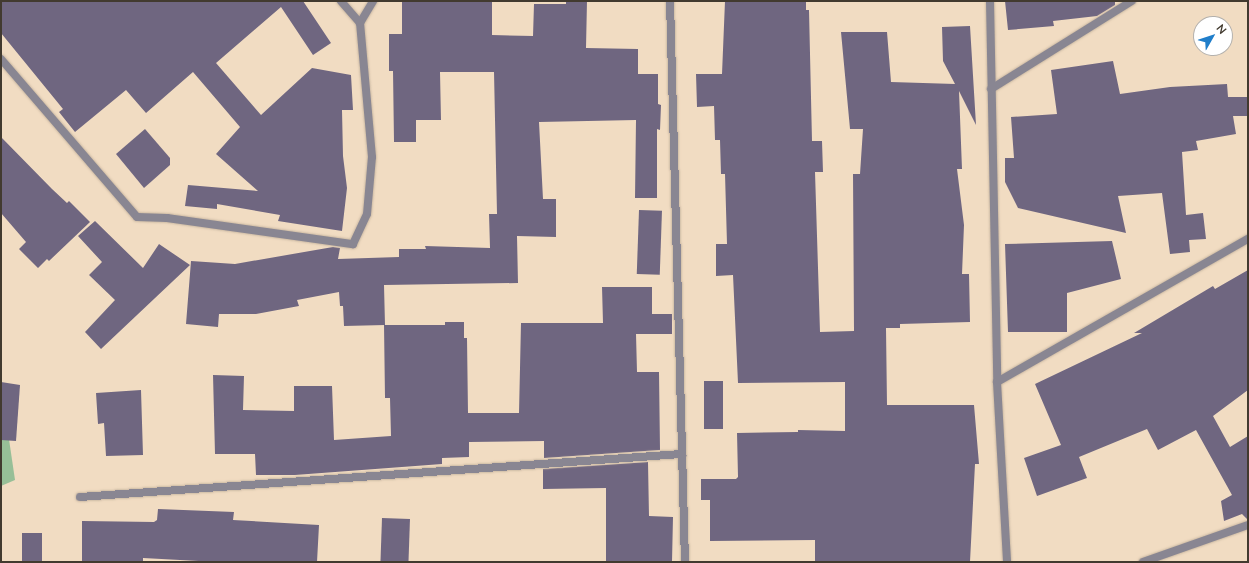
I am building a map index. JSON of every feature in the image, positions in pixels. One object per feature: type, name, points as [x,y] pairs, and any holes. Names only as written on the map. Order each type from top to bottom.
[{"type":"street","points":[[341,1],[360,23]]},
{"type":"street","points":[[1,59],[137,216],[167,218],[353,244],[367,214],[372,158],[360,23],[373,1]]},
{"type":"street","points":[[670,1],[685,562]]},
{"type":"street","points":[[990,1],[997,382],[1007,562]]},
{"type":"street","points":[[991,89],[1132,1]]},
{"type":"street","points":[[997,382],[1248,239]]},
{"type":"street","points":[[80,497],[682,454]]},
{"type":"street","points":[[1143,562],[1248,525]]},
{"type":"green space","points":[[1,385],[15,480],[1,486]]},
{"type":"building","points":[[1,1],[303,1],[331,43],[313,55],[281,7],[216,63],[261,115],[312,68],[351,75],[353,110],[342,110],[343,156],[347,188],[342,231],[278,221],[280,215],[217,204],[217,209],[185,206],[188,185],[258,191],[216,154],[240,127],[193,72],[146,113],[126,90],[75,132],[59,112],[63,109],[1,33]]},
{"type":"building","points":[[402,1],[492,1],[492,35],[533,36],[534,4],[566,4],[566,1],[587,1],[586,48],[638,49],[638,74],[658,74],[658,104],[661,105],[660,130],[657,129],[657,198],[635,198],[636,120],[539,122],[543,199],[556,199],[556,237],[517,236],[518,283],[384,285],[385,325],[344,326],[343,306],[340,306],[339,292],[297,300],[299,306],[256,314],[219,314],[218,327],[186,324],[191,261],[235,264],[333,247],[340,248],[338,259],[399,257],[399,249],[426,249],[425,246],[490,248],[489,214],[497,214],[494,72],[440,72],[441,120],[416,120],[416,142],[394,142],[393,71],[389,71],[389,34],[402,34]]},
{"type":"building","points":[[725,1],[806,1],[806,10],[809,10],[812,141],[822,141],[823,172],[815,172],[820,332],[854,331],[853,174],[860,174],[863,129],[850,129],[841,32],[887,32],[891,82],[955,84],[943,61],[942,27],[970,26],[976,125],[959,91],[962,169],[957,169],[964,225],[962,274],[969,274],[970,322],[900,324],[900,328],[886,328],[887,405],[974,405],[979,464],[975,464],[970,562],[815,562],[815,540],[710,541],[710,500],[701,500],[701,479],[736,479],[738,477],[737,433],[798,432],[798,430],[845,431],[845,382],[738,383],[733,275],[716,276],[716,244],[727,244],[725,174],[721,174],[720,140],[715,140],[714,106],[697,107],[696,74],[722,74]]},
{"type":"building","points":[[1005,1],[1115,1],[1115,5],[1097,16],[1053,21],[1054,26],[1008,30]]},
{"type":"building","points":[[1113,61],[1120,94],[1170,87],[1227,84],[1228,97],[1248,97],[1248,116],[1233,116],[1236,134],[1196,141],[1198,150],[1182,152],[1186,215],[1203,213],[1206,239],[1189,240],[1190,252],[1170,254],[1162,193],[1118,196],[1126,233],[1018,208],[1005,182],[1005,158],[1014,158],[1011,117],[1057,114],[1051,70]]},
{"type":"building","points":[[145,129],[170,158],[170,165],[144,188],[116,154]]},
{"type":"building","points":[[1,137],[52,189],[67,203],[69,201],[90,222],[49,261],[47,259],[38,268],[19,249],[26,242],[1,213]]},
{"type":"building","points":[[639,210],[662,211],[660,275],[637,274]]},
{"type":"building","points":[[95,221],[143,268],[159,244],[190,265],[101,349],[85,332],[115,300],[89,275],[102,262],[78,236]]},
{"type":"building","points":[[1112,241],[1121,279],[1067,293],[1067,332],[1008,332],[1005,244]]},
{"type":"building","points":[[1248,270],[1248,390],[1213,416],[1230,447],[1248,436],[1248,520],[1242,514],[1224,521],[1221,501],[1232,495],[1196,430],[1158,450],[1147,429],[1079,457],[1087,478],[1037,496],[1024,458],[1061,445],[1035,384],[1142,333],[1134,333],[1213,286],[1215,289]]},
{"type":"building","points":[[602,287],[652,287],[652,314],[672,314],[672,334],[636,334],[637,372],[659,372],[660,450],[544,458],[544,441],[469,442],[469,457],[442,458],[442,464],[295,475],[256,475],[255,454],[215,454],[213,375],[244,376],[243,410],[294,411],[294,386],[332,386],[334,440],[391,436],[390,398],[385,398],[384,325],[445,325],[445,322],[464,322],[464,338],[467,338],[468,413],[519,413],[521,323],[603,323]]},
{"type":"building","points":[[704,381],[723,381],[723,429],[704,429]]},
{"type":"building","points":[[1,382],[20,385],[16,441],[1,440]]},
{"type":"building","points":[[141,390],[143,455],[106,456],[104,423],[98,424],[96,393]]},
{"type":"building","points":[[648,462],[649,516],[673,517],[672,562],[606,562],[606,488],[543,489],[543,469]]},
{"type":"building","points":[[158,509],[234,512],[233,520],[319,525],[317,562],[217,562],[143,558],[143,562],[82,562],[82,521],[154,522],[157,520]]},
{"type":"building","points":[[382,518],[410,519],[408,562],[380,562]]},
{"type":"building","points":[[22,533],[42,533],[42,562],[22,562]]}]
